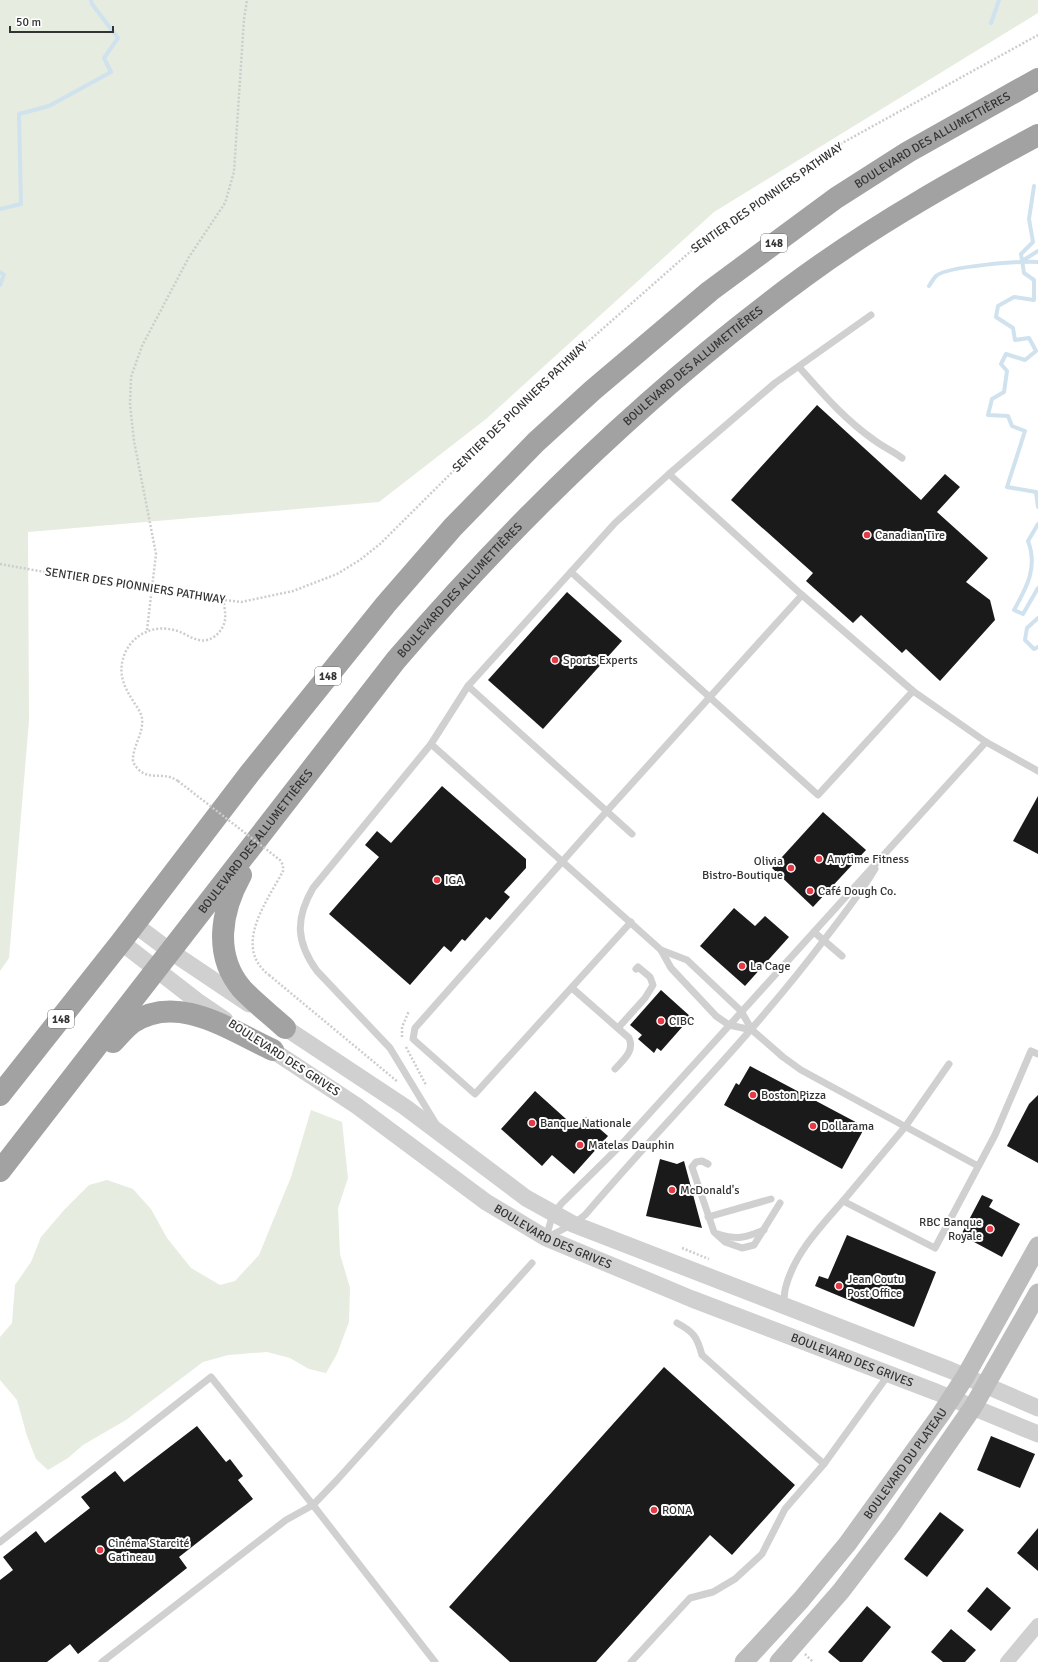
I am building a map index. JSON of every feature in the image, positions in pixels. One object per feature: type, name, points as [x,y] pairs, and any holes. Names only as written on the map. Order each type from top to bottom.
[{"type":"highway","name":"BOULEVARD DES ALLUMETTIÈRES","points":[[0,1095],[121,942],[250,773],[386,604],[458,522],[536,442],[610,375],[710,291],[836,198],[908,152],[1038,79]]},
{"type":"highway","name":"BOULEVARD DES ALLUMETTIÈRES","points":[[0,1171],[396,660],[452,595],[548,495],[646,403],[751,317],[807,275],[940,188],[1038,135]]},
{"type":"highway","points":[[269,825],[228,901],[222,934],[226,963],[242,989],[286,1028]]},
{"type":"highway","points":[[46,1113],[126,1028],[143,1017],[155,1013],[169,1011],[197,1015],[273,1050]]},
{"type":"main road","name":"BOULEVARD DU PLATEAU","points":[[744,1662],[801,1600],[848,1543],[952,1398],[1038,1246]]},
{"type":"main road","name":"BOULEVARD DU PLATEAU","points":[[779,1662],[796,1645],[865,1560],[973,1407],[1038,1292]]},
{"type":"street","name":"BOULEVARD DES GRIVES","points":[[134,924],[170,951],[364,1078],[442,1134],[504,1182],[553,1214],[573,1224],[965,1377],[1038,1408]]},
{"type":"street","name":"BOULEVARD DES GRIVES","points":[[121,942],[197,1001],[357,1106],[486,1202],[546,1238],[692,1299],[952,1398],[1038,1434]]},
{"type":"street","points":[[1007,1662],[1038,1625]]},
{"type":"lane","points":[[442,1134],[390,1048],[317,971],[309,960],[300,934],[304,908],[313,888],[431,744],[468,686],[615,523],[669,474],[775,383],[871,315]]},
{"type":"lane","points":[[799,367],[823,395],[848,420],[874,441],[892,450],[902,458]]},
{"type":"lane","points":[[669,474],[802,595],[913,691],[986,742],[1038,771]]},
{"type":"lane","points":[[571,572],[818,795],[913,691]]},
{"type":"lane","points":[[631,922],[475,1094],[413,1039],[415,1028],[607,811],[802,595]]},
{"type":"lane","points":[[468,686],[632,834]]},
{"type":"lane","points":[[546,1238],[553,1214],[589,1175],[620,1146],[986,742]]},
{"type":"lane","points":[[431,744],[661,950],[671,968],[716,1016],[729,1025],[752,1030]]},
{"type":"lane","points":[[546,1238],[573,1224],[585,1215],[752,1030],[862,892],[884,855]]},
{"type":"lane","points":[[814,932],[842,956]]},
{"type":"lane","points":[[661,950],[687,960],[741,1011],[752,1030],[783,1057],[801,1070],[978,1166]]},
{"type":"lane","points":[[618,1028],[645,998],[653,985],[650,977],[638,967],[636,969]]},
{"type":"lane","points":[[572,988],[629,1038],[631,1048],[615,1069]]},
{"type":"lane","points":[[843,1201],[935,1248],[995,1135],[1030,1051],[1038,1054]]},
{"type":"lane","points":[[784,1307],[785,1287],[804,1249],[814,1234],[905,1127],[949,1064]]},
{"type":"lane","points":[[708,1164],[702,1161],[696,1162],[692,1167],[714,1232],[726,1242],[742,1248],[754,1245],[780,1203]]},
{"type":"lane","points":[[708,1217],[771,1199]]},
{"type":"lane","points":[[714,1232],[733,1239],[751,1236],[764,1230]]},
{"type":"lane","points":[[102,1662],[286,1520],[313,1505],[363,1452],[532,1263]]},
{"type":"lane","points":[[677,1323],[688,1329],[696,1336],[702,1355],[824,1464]]},
{"type":"lane","points":[[631,1662],[690,1598],[713,1592],[735,1578],[762,1554],[785,1509],[824,1464],[888,1374]]},
{"type":"lane","points":[[0,1542],[211,1377],[313,1505],[432,1661]]},
{"type":"path","points":[[147,630],[156,554],[134,441],[130,405],[131,377],[142,346],[185,264],[225,203],[234,172],[244,19],[247,0]]},
{"type":"path","name":"SENTIER DES PIONNIERS PATHWAY","points":[[0,564],[151,591],[241,602],[293,591],[337,574],[360,560],[380,544],[549,376],[691,251],[844,142],[1038,35]]},
{"type":"path","points":[[224,601],[225,620],[216,636],[208,640],[201,641],[175,630],[164,628],[147,630],[133,641],[126,651],[122,664],[121,678],[124,688],[142,716],[142,732],[135,748],[133,762],[141,773],[149,776],[172,776],[280,860],[283,864],[283,871],[256,924],[252,940],[252,948],[258,965],[269,975]]},
{"type":"path","points":[[402,1039],[402,1027],[409,1011]]},
{"type":"path","points":[[404,1044],[427,1088]]},
{"type":"shaded area","points":[[0,0],[1038,0],[1038,13],[714,212],[486,419],[379,502],[28,532],[29,721],[9,958],[0,971]]},
{"type":"shaded area","points":[[311,1110],[342,1122],[348,1178],[338,1208],[340,1254],[350,1288],[349,1322],[337,1354],[326,1373],[309,1369],[290,1358],[267,1352],[228,1355],[203,1362],[126,1420],[83,1445],[68,1458],[48,1470],[36,1459],[27,1436],[17,1400],[0,1380],[0,1337],[12,1323],[15,1285],[31,1262],[41,1237],[65,1209],[89,1185],[107,1180],[133,1189],[151,1209],[167,1238],[191,1268],[220,1285],[235,1281],[259,1255],[291,1177]]},
{"type":"building","name":"Canadian Tire","points":[[817,405],[921,500],[945,474],[960,487],[937,512],[988,558],[966,582],[990,600],[995,620],[940,681],[906,649],[902,653],[861,615],[853,623],[806,581],[813,573],[731,500]]},
{"type":"building","name":"Sports Experts","points":[[567,592],[622,641],[543,729],[488,680]]},
{"type":"building","name":"IGA","points":[[442,786],[526,859],[526,868],[504,892],[510,897],[490,920],[486,917],[465,941],[462,939],[451,952],[444,946],[410,985],[329,914],[379,857],[365,845],[377,831],[391,843]]},
{"type":"building","points":[[1038,796],[1038,854],[1013,841]]},
{"type":"building","name":"Anytime Fitness","points":[[823,812],[866,850],[813,907],[772,868]]},
{"type":"building","name":"La Cage","points":[[734,908],[755,926],[765,916],[789,937],[745,986],[700,946]]},
{"type":"building","name":"CIBC","points":[[661,990],[691,1017],[661,1051],[657,1048],[654,1053],[638,1039],[642,1035],[630,1025]]},
{"type":"building","name":"Dollarama","points":[[750,1066],[865,1127],[842,1169],[724,1105],[736,1083],[739,1085]]},
{"type":"building","points":[[535,1091],[576,1128],[586,1117],[608,1136],[574,1174],[552,1155],[542,1166],[501,1129]]},
{"type":"building","points":[[1038,1095],[1038,1163],[1007,1146],[1029,1104]]},
{"type":"building","name":"McDonald's","points":[[660,1159],[677,1164],[684,1161],[702,1228],[646,1216]]},
{"type":"building","name":"RBC Banque Royale","points":[[982,1195],[993,1200],[989,1207],[1020,1224],[1002,1257],[961,1235]]},
{"type":"building","points":[[847,1235],[936,1272],[914,1327],[815,1286],[819,1276],[828,1279]]},
{"type":"building","name":"RONA","points":[[664,1367],[795,1485],[732,1555],[710,1535],[596,1662],[510,1662],[449,1607]]},
{"type":"building","name":"Cinéma Starcité Gatineau","points":[[197,1426],[226,1462],[230,1459],[243,1476],[238,1480],[253,1499],[179,1557],[187,1568],[78,1654],[70,1644],[47,1662],[0,1662],[0,1580],[13,1570],[3,1557],[36,1531],[45,1543],[90,1508],[81,1497],[115,1471],[124,1482]]},
{"type":"building","points":[[991,1436],[1035,1454],[1020,1488],[977,1470]]},
{"type":"building","points":[[940,1512],[964,1530],[927,1577],[904,1559]]},
{"type":"building","points":[[1038,1528],[1038,1571],[1017,1553]]},
{"type":"building","points":[[987,1587],[1011,1608],[991,1631],[967,1611]]},
{"type":"building","points":[[867,1606],[891,1627],[862,1662],[840,1662],[828,1652]]},
{"type":"building","points":[[951,1629],[976,1650],[965,1662],[943,1662],[931,1652]]},
{"type":"waterway","points":[[0,209],[21,204],[19,114],[49,106],[111,72],[104,58],[118,38],[92,4],[91,0]]},
{"type":"waterway","points":[[991,23],[999,0]]},
{"type":"waterway","points":[[1034,186],[1029,219],[1033,242],[1021,254],[1024,273],[1034,280],[1034,300],[1014,297],[998,306],[996,317],[1013,328],[1015,340],[1029,338],[1036,351],[1025,360],[1006,354],[1001,364],[1007,371],[1004,392],[992,399],[988,415],[1008,416],[1012,426],[1025,431],[1007,487],[1036,492],[1038,507]]},
{"type":"waterway","points":[[1022,261],[1038,251]]},
{"type":"waterway","points":[[929,286],[936,276],[954,269],[1001,263],[1038,262]]},
{"type":"waterway","points":[[0,272],[4,275],[0,285]]},
{"type":"waterway","points":[[1038,524],[1028,541],[1032,560],[1030,577],[1014,610],[1023,614],[1038,588]]},
{"type":"waterway","points":[[1038,618],[1027,628],[1025,640],[1034,649],[1038,647]]},
{"type":"place","name":"Canadian Tire","points":[[867,535]]},
{"type":"place","name":"Sports Experts","points":[[555,660]]},
{"type":"place","name":"Anytime Fitness","points":[[819,859]]},
{"type":"place","name":"Olivia Bistro-Boutique","points":[[791,868]]},
{"type":"place","name":"IGA","points":[[437,880]]},
{"type":"place","name":"Café Dough Co.","points":[[810,891]]},
{"type":"place","name":"La Cage","points":[[742,966]]},
{"type":"place","name":"CIBC","points":[[661,1021]]},
{"type":"place","name":"Boston Pizza","points":[[753,1095]]},
{"type":"place","name":"Banque Nationale","points":[[532,1123]]},
{"type":"place","name":"Dollarama","points":[[813,1126]]},
{"type":"place","name":"Matelas Dauphin","points":[[580,1145]]},
{"type":"place","name":"McDonald's","points":[[672,1190]]},
{"type":"place","name":"RBC Banque Royale","points":[[990,1229]]},
{"type":"place","name":"Jean Coutu Post Office","points":[[839,1286]]},
{"type":"place","name":"RONA","points":[[654,1510]]},
{"type":"place","name":"Cinéma Starcité Gatineau","points":[[100,1550]]}]
